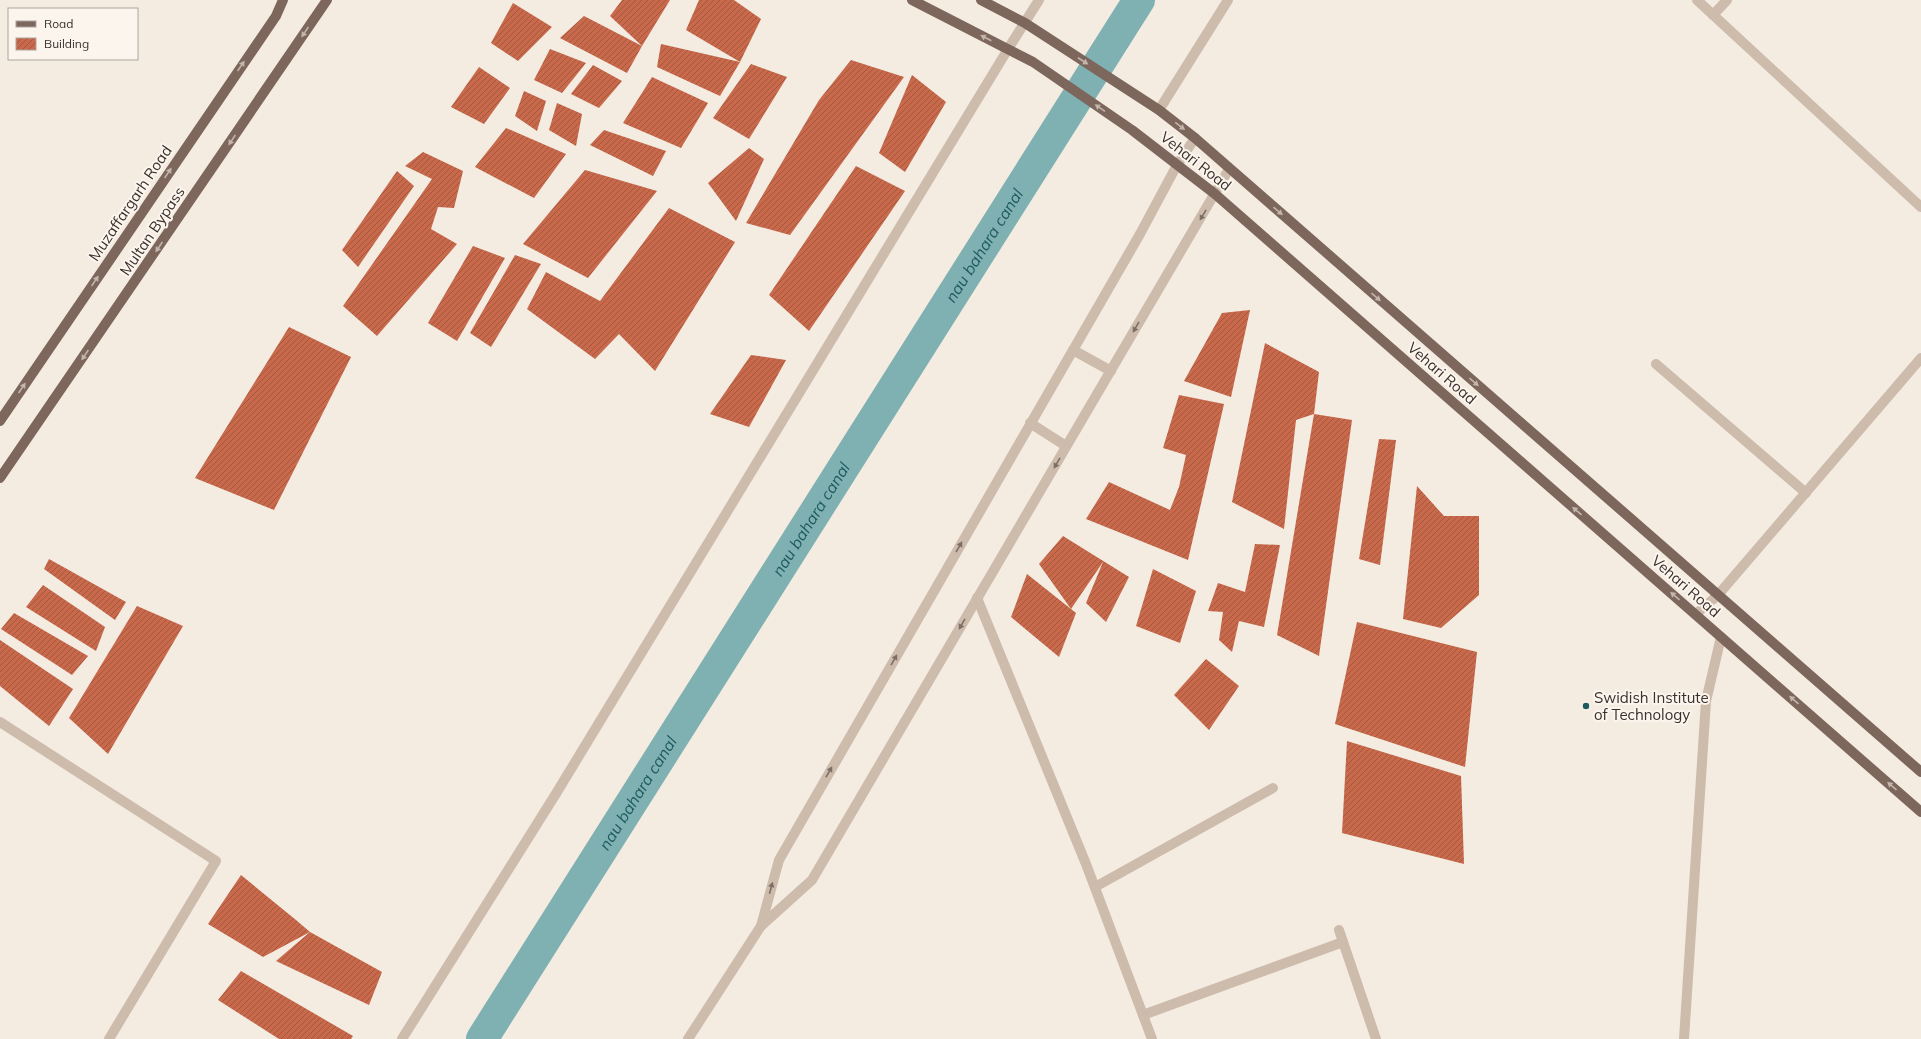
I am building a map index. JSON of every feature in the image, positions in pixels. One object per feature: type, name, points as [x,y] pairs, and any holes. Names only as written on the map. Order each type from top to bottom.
[{"type":"main road","name":"Muzaffargarh Road","points":[[0,420],[276,16],[283,0]]},
{"type":"main road","name":"Multan Bypass","points":[[0,478],[327,0]]},
{"type":"main road","name":"Vehari Road","points":[[912,0],[1033,62],[1132,130],[1216,194],[1921,812]]},
{"type":"main road","name":"Vehari Road","points":[[981,0],[1050,39],[1159,110],[1196,138],[1921,772]]},
{"type":"street","points":[[402,1039],[557,792],[1008,49],[1040,0]]},
{"type":"street","points":[[1159,110],[1228,0]]},
{"type":"street","points":[[1697,0],[1921,207]]},
{"type":"street","points":[[1713,15],[1726,0]]},
{"type":"street","points":[[761,926],[779,860],[1073,350],[1177,165],[1196,138]]},
{"type":"street","points":[[688,1039],[761,926],[812,880],[1230,169]]},
{"type":"street","points":[[1073,350],[1111,371]]},
{"type":"street","points":[[1696,614],[1718,595],[1921,358]]},
{"type":"street","points":[[1656,364],[1806,493]]},
{"type":"street","points":[[1030,424],[1066,446]]},
{"type":"street","points":[[977,598],[1094,886],[1152,1039]]},
{"type":"street","points":[[1684,1039],[1706,701],[1721,637]]},
{"type":"street","points":[[0,722],[216,861],[109,1039]]},
{"type":"street","points":[[1094,886],[1273,788]]},
{"type":"street","points":[[1339,930],[1376,1039]]},
{"type":"street","points":[[1143,1015],[1343,942]]},
{"type":"building","points":[[622,0],[670,0],[642,46],[610,16]]},
{"type":"building","points":[[699,0],[734,0],[761,19],[740,62],[686,30]]},
{"type":"building","points":[[513,3],[552,27],[518,61],[491,43]]},
{"type":"building","points":[[584,16],[642,46],[627,73],[560,38]]},
{"type":"building","points":[[661,44],[740,62],[720,96],[657,67]]},
{"type":"building","points":[[550,49],[586,63],[562,93],[534,80]]},
{"type":"building","points":[[851,60],[904,77],[790,235],[746,223],[819,100]]},
{"type":"building","points":[[751,64],[787,77],[749,139],[713,118]]},
{"type":"building","points":[[593,65],[622,81],[599,108],[571,94]]},
{"type":"building","points":[[479,67],[510,88],[484,124],[451,107]]},
{"type":"building","points":[[912,75],[946,102],[905,172],[879,153]]},
{"type":"building","points":[[652,77],[708,103],[681,148],[623,123]]},
{"type":"building","points":[[524,91],[546,101],[537,131],[515,116]]},
{"type":"building","points":[[557,103],[582,114],[576,146],[549,130]]},
{"type":"building","points":[[506,128],[566,154],[534,198],[475,167]]},
{"type":"building","points":[[604,130],[666,151],[653,176],[590,145]]},
{"type":"building","points":[[749,148],[764,159],[736,221],[708,183]]},
{"type":"building","points":[[423,152],[463,171],[454,208],[438,207],[431,229],[457,244],[377,336],[343,306],[432,179],[405,166]]},
{"type":"building","points":[[856,166],[905,191],[809,331],[769,295]]},
{"type":"building","points":[[585,170],[657,191],[588,278],[523,244]]},
{"type":"building","points":[[397,171],[414,186],[358,267],[342,250]]},
{"type":"building","points":[[669,208],[735,242],[655,371],[619,334],[595,359],[527,309],[546,272],[600,301]]},
{"type":"building","points":[[473,246],[505,258],[457,341],[428,323]]},
{"type":"building","points":[[515,255],[541,264],[491,347],[470,333]]},
{"type":"building","points":[[1250,310],[1231,397],[1184,381],[1222,313]]},
{"type":"building","points":[[289,327],[351,357],[274,510],[195,478]]},
{"type":"building","points":[[1265,343],[1319,372],[1314,414],[1296,420],[1284,529],[1232,502]]},
{"type":"building","points":[[751,355],[786,360],[749,427],[710,414]]},
{"type":"building","points":[[1179,395],[1224,404],[1188,560],[1086,519],[1109,482],[1170,510],[1179,487],[1186,455],[1163,448]]},
{"type":"building","points":[[1314,414],[1352,420],[1319,656],[1277,635]]},
{"type":"building","points":[[1379,439],[1396,440],[1380,565],[1359,559]]},
{"type":"building","points":[[1417,486],[1444,516],[1479,516],[1479,595],[1441,628],[1403,619]]},
{"type":"building","points":[[1063,536],[1129,577],[1106,622],[1086,603],[1103,562],[1071,609],[1039,564]]},
{"type":"building","points":[[1255,544],[1280,545],[1264,627],[1239,621],[1232,652],[1219,640],[1223,612],[1208,611],[1218,583],[1245,592]]},
{"type":"building","points":[[49,559],[126,602],[115,620],[44,569]]},
{"type":"building","points":[[1153,569],[1196,591],[1180,643],[1136,626]]},
{"type":"building","points":[[1027,574],[1076,613],[1059,657],[1011,617]]},
{"type":"building","points":[[43,585],[105,627],[96,651],[26,607]]},
{"type":"building","points":[[137,606],[183,626],[108,754],[69,718]]},
{"type":"building","points":[[14,613],[88,656],[72,675],[1,629]]},
{"type":"building","points":[[1357,622],[1477,652],[1465,767],[1335,724]]},
{"type":"building","points":[[0,640],[73,689],[49,726],[0,686]]},
{"type":"building","points":[[1206,659],[1239,686],[1209,730],[1174,695]]},
{"type":"building","points":[[1347,741],[1461,776],[1464,864],[1342,833]]},
{"type":"building","points":[[241,875],[310,932],[263,957],[208,924]]},
{"type":"building","points":[[310,932],[382,972],[369,1005],[276,961]]},
{"type":"building","points":[[241,971],[353,1036],[351,1039],[279,1039],[218,1000]]},
{"type":"waterway","name":"nau bahara canal","points":[[482,1039],[1139,0]]},
{"type":"place","name":"Swidish Institute of Technology","points":[[1586,706]]}]
